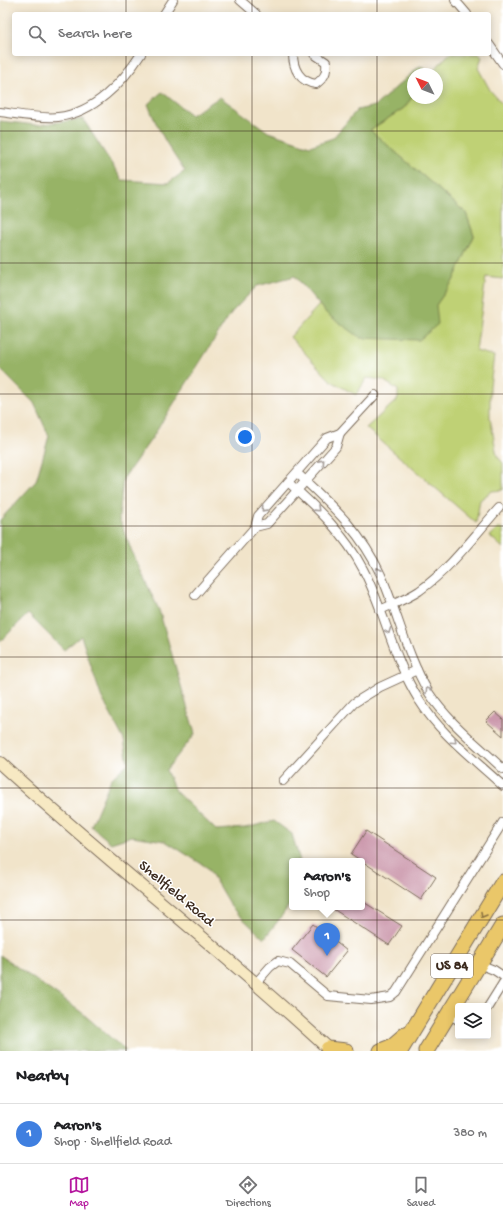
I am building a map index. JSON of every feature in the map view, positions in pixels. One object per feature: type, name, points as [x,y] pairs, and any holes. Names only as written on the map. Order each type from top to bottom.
[{"type":"highway","name":"US 84","points":[[400,1051],[503,882]]},
{"type":"highway","name":"US 84","points":[[426,1051],[453,1017],[479,964],[503,925]]},
{"type":"highway","points":[[472,932],[469,950],[479,964]]},
{"type":"highway","points":[[381,1051],[391,1047],[414,1028]]},
{"type":"highway","points":[[330,1050],[346,1051]]},
{"type":"street","points":[[165,12],[173,0]]},
{"type":"street","points":[[240,0],[254,12]]},
{"type":"street","points":[[455,0],[465,12]]},
{"type":"street","points":[[491,47],[503,64]]},
{"type":"street","points":[[0,112],[58,117],[80,111],[99,100],[117,85],[132,69],[140,56]]},
{"type":"street","points":[[293,56],[298,74],[308,83],[316,84],[327,72],[326,62],[317,56]]},
{"type":"street","points":[[194,595],[255,527],[258,516],[288,482],[328,438],[340,433],[375,395]]},
{"type":"street","points":[[255,527],[267,524],[336,447],[340,433]]},
{"type":"street","points":[[297,473],[337,511],[358,536],[381,576],[417,670],[430,694],[448,717],[503,769]]},
{"type":"street","points":[[288,482],[328,520],[348,543],[369,581],[405,675],[419,701],[439,725],[503,786]]},
{"type":"street","points":[[380,610],[418,592],[430,583],[443,571],[499,508]]},
{"type":"street","points":[[283,781],[354,703],[380,687],[417,670]]},
{"type":"street","name":"Shellfield Road","points":[[0,763],[34,794],[256,983],[330,1050]]},
{"type":"street","points":[[256,983],[270,966],[278,961],[290,964],[328,996],[371,1000],[390,997],[396,992],[503,822]]},
{"type":"street","points":[[490,946],[491,964],[494,970]]},
{"type":"street","points":[[479,964],[494,970],[503,976]]},
{"type":"street","points":[[490,1003],[503,983]]},
{"type":"green space","points":[[447,56],[481,56],[482,57],[478,68],[490,90],[503,105],[503,279],[486,277],[476,351],[494,356],[490,386],[490,417],[497,456],[503,463],[503,490],[492,491],[480,500],[476,523],[366,428],[398,399],[398,390],[383,380],[367,378],[356,395],[331,381],[290,337],[319,305],[327,314],[436,305],[453,281],[474,236],[466,213],[370,130],[404,108],[407,104],[443,104],[443,68],[436,68]]},
{"type":"green space","points":[[407,78],[407,104],[404,108],[370,130],[466,213],[474,236],[453,281],[436,305],[438,324],[419,340],[361,338],[327,314],[295,276],[257,286],[231,313],[152,438],[123,479],[119,518],[132,552],[159,610],[195,734],[166,770],[175,791],[216,830],[245,828],[274,821],[292,834],[299,858],[289,858],[289,905],[264,939],[231,907],[208,868],[165,841],[132,836],[111,843],[91,826],[111,779],[128,763],[124,740],[101,696],[81,636],[64,650],[28,614],[0,642],[0,520],[36,481],[49,436],[34,403],[0,369],[0,121],[36,125],[83,119],[122,180],[168,183],[185,171],[164,139],[148,104],[162,92],[191,115],[220,97],[268,132],[310,146],[333,138],[357,110],[375,106]]},
{"type":"green space","points":[[503,528],[503,548],[490,536],[498,529]]},
{"type":"green space","points":[[0,955],[81,1012],[126,1051],[0,1051]]},
{"type":"building","points":[[495,712],[503,719],[503,736],[486,721]]},
{"type":"building","points":[[366,831],[436,877],[421,900],[365,863],[365,858],[357,858],[351,854]]},
{"type":"building","points":[[365,903],[402,926],[389,945],[335,910],[365,910]]},
{"type":"building","points":[[313,924],[347,951],[326,977],[292,950]]},
{"type":"place","name":"Aaron's","points":[[327,956]]}]
